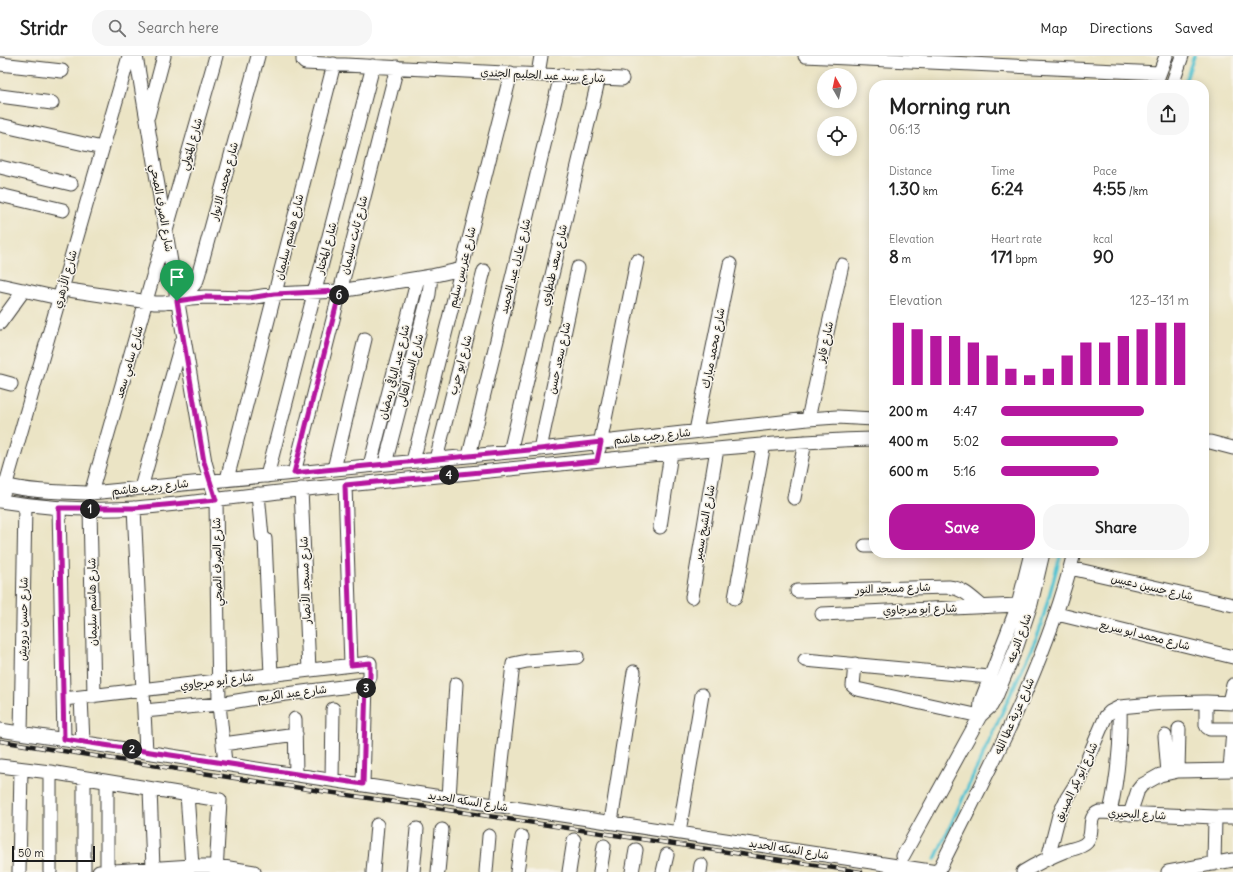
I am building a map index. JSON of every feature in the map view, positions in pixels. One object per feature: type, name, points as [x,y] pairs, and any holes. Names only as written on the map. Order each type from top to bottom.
[{"type":"street","name":"شارع الأزهري","points":[[1,502],[3,485],[61,294],[129,56]]},
{"type":"street","name":"شارع الصرف الصحي","points":[[136,56],[204,462],[216,500],[219,704],[225,764]]},
{"type":"street","points":[[146,120],[164,56]]},
{"type":"street","name":"شارع المتولي","points":[[166,232],[216,56]]},
{"type":"street","name":"شارع محمد الانوار","points":[[176,298],[194,286],[197,280],[258,56]]},
{"type":"street","name":"شارع سيد عبد الحليم الجندي","points":[[303,56],[303,61],[305,63],[622,78]]},
{"type":"street","points":[[538,74],[540,56]]},
{"type":"street","points":[[805,56],[944,59],[1157,79],[1166,56]]},
{"type":"street","points":[[1174,80],[1182,56]]},
{"type":"street","points":[[0,64],[62,71]]},
{"type":"street","name":"شارع هاشم سليمان","points":[[226,480],[334,64]]},
{"type":"street","name":"شارع المختار","points":[[267,476],[373,66]]},
{"type":"street","name":"شارع ثابت سليمان","points":[[294,473],[397,68]]},
{"type":"street","name":"شارع عتريس سليم","points":[[413,461],[511,73]]},
{"type":"street","name":"شارع عادل عبد الحميد","points":[[469,456],[561,76]]},
{"type":"street","name":"شارع سعد طنطاوي","points":[[510,452],[599,77]]},
{"type":"street","points":[[0,96],[52,103]]},
{"type":"street","points":[[0,125],[102,148]]},
{"type":"street","points":[[0,167],[71,184]]},
{"type":"street","points":[[0,195],[63,210]]},
{"type":"street","name":"شارع سامي سعد","points":[[92,492],[166,232]]},
{"type":"street","points":[[597,461],[637,261]]},
{"type":"street","name":"شارع محمد مبارك","points":[[696,431],[730,264]]},
{"type":"street","name":"شارع فايز","points":[[808,419],[842,265]]},
{"type":"street","name":"شارع سعد حسن","points":[[540,449],[578,268]]},
{"type":"street","points":[[0,285],[24,290],[164,303],[176,298],[249,298],[274,294],[340,291],[462,269]]},
{"type":"street","name":"شارع ابو حرب","points":[[436,459],[484,271]]},
{"type":"street","name":"شارع السد العالى","points":[[385,464],[429,294],[424,277]]},
{"type":"street","name":"شارع عبد الباقي رمضان","points":[[370,465],[424,277]]},
{"type":"street","points":[[0,323],[24,290]]},
{"type":"street","points":[[141,488],[183,337]]},
{"type":"street","points":[[334,469],[365,339]]},
{"type":"street","name":"شارع رجب هاشم","points":[[3,485],[34,490],[92,492],[540,449],[808,419],[838,417],[869,419]]},
{"type":"street","name":"شارع رجب هاشم","points":[[1,502],[59,508],[134,508],[216,500],[301,489],[764,444],[869,439]]},
{"type":"street","points":[[794,498],[805,442]]},
{"type":"street","points":[[1210,442],[1233,448]]},
{"type":"street","points":[[735,598],[764,444]]},
{"type":"street","name":"شارع الشيخ سمير","points":[[692,597],[717,449]]},
{"type":"street","points":[[660,527],[671,454]]},
{"type":"street","points":[[345,485],[351,665]]},
{"type":"street","name":"شارع مسجد الأنصار","points":[[301,489],[309,670]]},
{"type":"street","points":[[258,494],[262,537],[265,539],[270,675]]},
{"type":"street","name":"شارع حسن درويش","points":[[21,733],[25,505]]},
{"type":"street","points":[[59,508],[64,739]]},
{"type":"street","points":[[134,508],[146,752]]},
{"type":"street","name":"شارع هاشم سليمان","points":[[90,509],[94,696]]},
{"type":"street","name":"شارع الترعه","points":[[980,716],[981,701],[1018,605],[1030,558]]},
{"type":"street","name":"شارع الترعه","points":[[903,856],[980,716],[991,706],[996,697],[1017,646],[1031,604],[1043,558]]},
{"type":"street","name":"شارع عزبة عطا الله","points":[[938,872],[1017,712],[1057,614],[1073,558]]},
{"type":"street","name":"شارع حسين دعبس","points":[[1070,568],[1233,605]]},
{"type":"street","name":"شارع مسجد النور","points":[[797,591],[949,587],[962,591],[983,607]]},
{"type":"street","name":"شارع أبو مرجاوي","points":[[822,614],[1018,605]]},
{"type":"street","name":"شارع محمد ابو سريع","points":[[1057,614],[1233,657]]},
{"type":"street","points":[[497,806],[513,664],[577,657]]},
{"type":"street","points":[[806,660],[989,677]]},
{"type":"street","name":"شارع أبو مرجاوي","points":[[64,699],[370,663],[370,677],[366,684]]},
{"type":"street","points":[[855,664],[853,686],[857,689],[980,716]]},
{"type":"street","points":[[611,822],[634,672]]},
{"type":"street","points":[[363,784],[366,684]]},
{"type":"street","name":"شارع عبد الكريم","points":[[144,711],[219,704],[366,684]]},
{"type":"street","points":[[449,798],[456,684]]},
{"type":"street","points":[[1110,812],[1118,772],[1121,729],[1120,707],[1163,703],[1231,703],[1233,685]]},
{"type":"street","points":[[679,832],[702,695]]},
{"type":"street","points":[[81,697],[83,742]]},
{"type":"street","points":[[1130,814],[1138,790],[1142,785],[1154,778],[1173,772],[1232,770],[1233,729],[1210,729],[1207,727],[1206,702]]},
{"type":"street","name":"شارع أبو بكر الصديق","points":[[1048,858],[1062,806],[1079,779],[1106,716],[1110,712],[1120,707]]},
{"type":"street","points":[[332,780],[333,709]]},
{"type":"street","points":[[295,719],[296,774]]},
{"type":"street","points":[[1173,772],[1179,729]]},
{"type":"street","name":"شارع السكه الحديد","points":[[0,730],[938,872]]},
{"type":"street","points":[[223,744],[296,734]]},
{"type":"street","points":[[1165,736],[1173,772]]},
{"type":"street","points":[[0,766],[50,772],[220,800],[217,869]]},
{"type":"street","points":[[20,872],[21,769]]},
{"type":"street","points":[[50,772],[50,872]]},
{"type":"street","points":[[84,778],[84,872]]},
{"type":"street","points":[[108,782],[103,872],[192,866],[254,872]]},
{"type":"street","points":[[150,789],[153,868]]},
{"type":"street","points":[[187,794],[192,866]]},
{"type":"street","name":"شارع البحيري","points":[[1023,872],[1048,858],[1087,842],[1090,836],[1092,819],[1095,814],[1099,812],[1215,817],[1233,816]]},
{"type":"street","points":[[1214,864],[1215,817]]},
{"type":"street","points":[[373,872],[377,825]]},
{"type":"street","points":[[413,872],[417,829]]},
{"type":"street","points":[[438,872],[442,830]]},
{"type":"street","points":[[486,872],[490,836]]},
{"type":"street","points":[[518,872],[522,837]]},
{"type":"street","points":[[568,872],[574,840]]},
{"type":"street","points":[[600,872],[604,846]]},
{"type":"street","points":[[632,872],[636,850]]},
{"type":"street","points":[[663,872],[667,855]]},
{"type":"street","points":[[1168,872],[1233,860]]},
{"type":"waterway","points":[[1186,80],[1194,56]]},
{"type":"waterway","points":[[935,859],[1039,632],[1060,558]]},
{"type":"railway","points":[[0,741],[228,777],[861,872]]},
{"type":"route","points":[[340,291],[294,473],[601,442],[597,461],[345,485],[351,665],[370,663],[370,679],[366,684],[363,784],[64,739],[59,508],[134,508],[216,500],[204,462],[177,301],[205,297],[238,299],[274,294],[340,291]]}]
